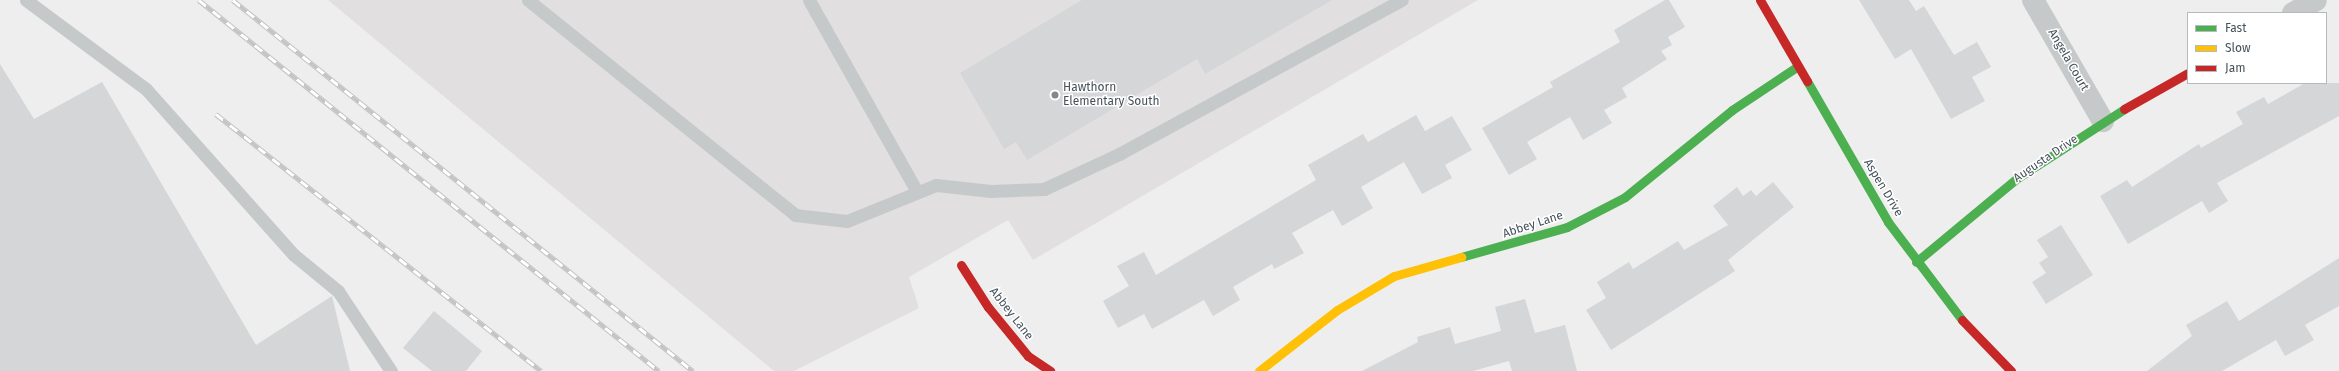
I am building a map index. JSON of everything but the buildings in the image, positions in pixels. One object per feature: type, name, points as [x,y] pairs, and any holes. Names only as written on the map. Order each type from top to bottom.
[{"type":"street","name":"Aspen Drive","points":[[1760,0],[1888,222],[1955,313],[2011,371]]},
{"type":"street","name":"Angela Court","points":[[2033,0],[2104,121]]},
{"type":"street","points":[[2296,12],[2316,0]]},
{"type":"street","name":"Abbey Lane","points":[[1259,371],[1337,310],[1394,276],[1567,228],[1625,197],[1732,110],[1798,66]]},
{"type":"street","name":"Augusta Drive","points":[[1916,262],[2016,179],[2104,121],[2187,74]]},
{"type":"street","name":"Abbey Lane","points":[[961,265],[988,308],[1028,356],[1050,371]]},
{"type":"lane","points":[[26,0],[146,89],[294,255],[338,291],[392,371]]},
{"type":"lane","points":[[528,0],[795,215],[847,221],[936,185],[991,190],[1044,189],[1119,154],[1402,0]]},
{"type":"lane","points":[[809,0],[917,192]]},
{"type":"shaded area","points":[[328,0],[1478,0],[1033,260],[1008,220],[909,277],[919,308],[794,371],[774,371]]},
{"type":"railway","points":[[199,0],[659,371]]},
{"type":"railway","points":[[233,0],[693,371]]},
{"type":"railway","points":[[216,114],[542,371]]},
{"type":"traffic: fast","points":[[1461,257],[1567,227],[1625,197],[1732,110],[1798,66]]},
{"type":"traffic: fast","points":[[1807,81],[1888,222],[1962,320]]},
{"type":"traffic: fast","points":[[1916,262],[2016,179],[2124,109]]},
{"type":"traffic: slow","points":[[1259,371],[1337,310],[1394,276],[1461,257]]},
{"type":"traffic: jam","points":[[1760,0],[1807,81]]},
{"type":"traffic: jam","points":[[2124,109],[2187,74]]},
{"type":"traffic: jam","points":[[961,265],[988,307],[1028,356],[1050,371]]},
{"type":"traffic: jam","points":[[1962,320],[2011,371]]},
{"type":"place","name":"Hawthorn Elementary South","points":[[1055,95]]}]
